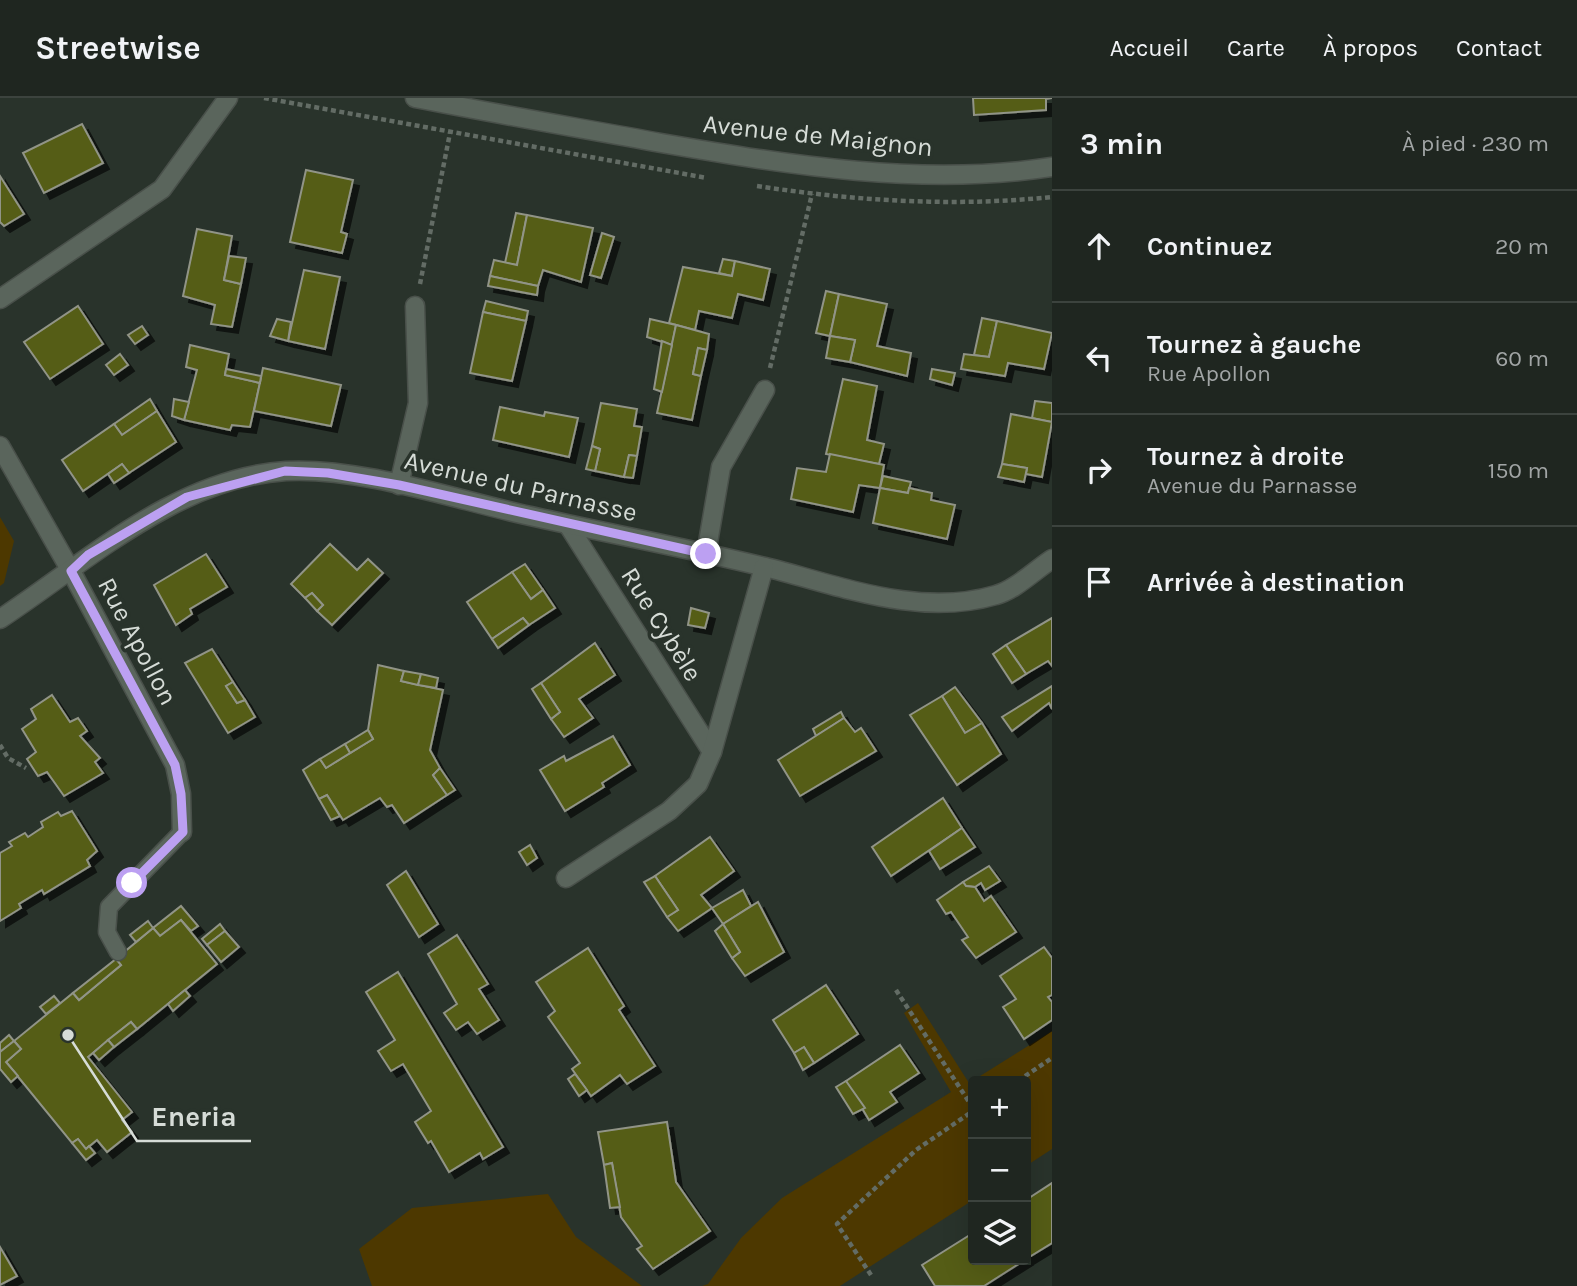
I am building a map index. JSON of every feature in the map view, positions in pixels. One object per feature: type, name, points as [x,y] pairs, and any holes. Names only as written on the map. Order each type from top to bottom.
[{"type":"street","points":[[0,299],[162,189],[228,98]]},
{"type":"street","name":"Avenue de Maignon","points":[[415,98],[723,154],[848,170],[935,175],[1009,174],[1052,167]]},
{"type":"street","points":[[399,485],[418,403],[415,306]]},
{"type":"street","points":[[706,554],[721,467],[765,390]]},
{"type":"street","name":"Rue Apollon","points":[[0,446],[71,571],[175,765],[181,794],[183,832]]},
{"type":"street","name":"Avenue du Parnasse","points":[[0,619],[71,571],[88,555],[187,497],[243,480],[296,472],[328,473],[399,485],[764,567],[883,599],[946,603],[998,595],[1052,559]]},
{"type":"street","name":"Rue Cybèle","points":[[568,525],[712,752]]},
{"type":"street","name":"Rue Cybèle","points":[[566,877],[669,811],[698,784],[712,752],[764,567]]},
{"type":"lane","points":[[118,952],[107,932],[109,908],[183,832]]},
{"type":"path","points":[[415,306],[450,133]]},
{"type":"path","points":[[765,390],[812,194]]},
{"type":"path","points":[[0,745],[8,758],[26,768]]},
{"type":"path","points":[[896,990],[968,1102]]},
{"type":"path","points":[[1025,1076],[1052,1058]]},
{"type":"path","points":[[871,1275],[837,1224],[916,1150],[968,1114]]},
{"type":"shaded area","points":[[0,517],[14,541],[4,583],[0,586]]},
{"type":"shaded area","points":[[918,1003],[968,1081],[968,1203],[840,1286],[702,1286],[708,1284],[741,1238],[782,1198],[951,1092],[904,1013]]},
{"type":"shaded area","points":[[1052,1031],[1052,1149],[1031,1163],[1031,1076],[980,1076]]},
{"type":"shaded area","points":[[548,1194],[576,1237],[642,1286],[372,1286],[359,1249],[412,1208]]},
{"type":"building","points":[[973,98],[1052,98],[1046,99],[1046,110],[974,115]]},
{"type":"building","points":[[82,124],[103,163],[44,193],[23,153]]},
{"type":"building","points":[[306,170],[353,180],[341,232],[347,234],[342,253],[290,242]]},
{"type":"building","points":[[0,176],[24,214],[4,226],[0,222]]},
{"type":"building","points":[[516,213],[527,215],[517,265],[505,263]]},
{"type":"building","points":[[527,215],[593,228],[581,282],[543,270],[538,286],[490,276],[494,260],[517,265]]},
{"type":"building","points":[[197,229],[232,236],[224,280],[241,284],[232,327],[211,324],[215,305],[183,296]]},
{"type":"building","points":[[602,233],[614,237],[601,278],[590,275]]},
{"type":"building","points":[[229,256],[246,258],[241,284],[224,280]]},
{"type":"building","points":[[723,259],[735,261],[732,276],[719,273]]},
{"type":"building","points":[[735,261],[770,269],[763,300],[738,294],[732,318],[699,311],[695,330],[669,323],[683,267],[732,276]]},
{"type":"building","points":[[304,270],[340,277],[325,349],[288,341]]},
{"type":"building","points":[[490,276],[538,286],[537,295],[488,286]]},
{"type":"building","points":[[826,291],[839,294],[830,336],[816,333]]},
{"type":"building","points":[[839,294],[887,304],[877,346],[911,353],[907,376],[850,362],[855,340],[830,336]]},
{"type":"building","points":[[486,301],[528,311],[526,321],[483,312]]},
{"type":"building","points":[[78,306],[103,344],[50,379],[24,342]]},
{"type":"building","points":[[483,312],[526,321],[512,381],[470,373]]},
{"type":"building","points":[[982,318],[997,321],[989,357],[974,355]]},
{"type":"building","points":[[277,319],[291,322],[288,341],[270,336]]},
{"type":"building","points":[[650,319],[676,325],[672,345],[647,337]]},
{"type":"building","points":[[997,321],[1052,333],[1044,369],[1008,363],[1005,376],[961,369],[964,354],[989,357]]},
{"type":"building","points":[[676,325],[709,334],[707,350],[698,348],[693,374],[701,376],[692,420],[657,413]]},
{"type":"building","points":[[142,326],[148,335],[135,344],[128,335]]},
{"type":"building","points":[[830,336],[855,340],[850,362],[826,358]]},
{"type":"building","points":[[662,341],[672,345],[662,392],[654,389]]},
{"type":"building","points":[[190,345],[229,354],[225,375],[260,383],[250,427],[232,425],[230,430],[184,420],[197,370],[186,367]]},
{"type":"building","points":[[698,348],[707,350],[701,376],[693,374]]},
{"type":"building","points":[[120,354],[128,365],[114,375],[106,365]]},
{"type":"building","points":[[263,368],[341,385],[331,426],[254,411]]},
{"type":"building","points":[[226,369],[261,376],[260,383],[225,375]]},
{"type":"building","points":[[932,369],[955,373],[952,385],[930,379]]},
{"type":"building","points":[[843,379],[877,386],[867,440],[884,444],[879,464],[826,454]]},
{"type":"building","points":[[150,399],[157,411],[122,435],[114,424]]},
{"type":"building","points":[[174,399],[189,402],[184,420],[172,416]]},
{"type":"building","points":[[1035,401],[1052,403],[1052,422],[1032,418]]},
{"type":"building","points":[[601,403],[637,409],[634,426],[642,427],[637,456],[629,455],[624,477],[595,471],[600,449],[592,446]]},
{"type":"building","points":[[500,407],[544,416],[545,412],[578,418],[569,457],[493,440]]},
{"type":"building","points":[[157,411],[176,442],[129,473],[122,464],[83,491],[62,460],[114,424],[122,435]]},
{"type":"building","points":[[1011,414],[1052,422],[1042,477],[1026,474],[1027,468],[1002,464]]},
{"type":"building","points":[[592,446],[600,449],[595,471],[586,469]]},
{"type":"building","points":[[830,454],[884,465],[880,488],[859,485],[853,512],[791,499],[797,468],[826,472]]},
{"type":"building","points":[[629,455],[637,456],[633,478],[624,477]]},
{"type":"building","points":[[122,464],[129,473],[114,483],[108,474]]},
{"type":"building","points":[[1002,464],[1027,468],[1024,482],[998,477]]},
{"type":"building","points":[[883,476],[911,482],[908,493],[880,488]]},
{"type":"building","points":[[880,488],[908,493],[909,488],[932,493],[931,500],[955,505],[947,539],[873,523]]},
{"type":"building","points":[[330,544],[357,570],[368,559],[383,573],[332,625],[317,611],[323,605],[312,593],[305,598],[291,584]]},
{"type":"building","points":[[206,554],[227,587],[190,609],[192,614],[176,625],[154,585]]},
{"type":"building","points":[[525,564],[543,590],[531,599],[512,572]]},
{"type":"building","points":[[512,572],[531,599],[543,590],[555,608],[529,625],[523,618],[492,639],[467,602]]},
{"type":"building","points":[[312,593],[323,605],[317,611],[305,598]]},
{"type":"building","points":[[691,608],[709,613],[705,628],[688,625]]},
{"type":"building","points":[[523,618],[529,625],[498,648],[492,639]]},
{"type":"building","points":[[1052,618],[1052,666],[1048,661],[1026,674],[1006,645]]},
{"type":"building","points":[[595,643],[615,675],[579,699],[593,718],[564,737],[551,719],[560,712],[541,683]]},
{"type":"building","points":[[1006,645],[1026,674],[1012,683],[993,654]]},
{"type":"building","points":[[212,649],[233,682],[226,686],[237,703],[245,700],[255,717],[228,733],[185,663]]},
{"type":"building","points":[[378,665],[404,671],[401,681],[443,690],[430,750],[440,768],[433,775],[447,795],[404,823],[392,805],[387,807],[380,798],[343,820],[327,795],[319,799],[303,770],[320,759],[326,768],[373,739],[368,730]]},
{"type":"building","points":[[404,671],[421,674],[418,685],[401,681]]},
{"type":"building","points":[[421,674],[438,678],[436,688],[418,685]]},
{"type":"building","points":[[233,682],[245,700],[237,703],[226,686]]},
{"type":"building","points":[[541,683],[560,712],[551,719],[532,689]]},
{"type":"building","points":[[1052,686],[1052,709],[1049,703],[1012,731],[1002,717]]},
{"type":"building","points":[[955,687],[982,723],[965,733],[942,696]]},
{"type":"building","points":[[52,695],[70,722],[78,718],[87,731],[80,736],[100,758],[95,762],[103,773],[64,796],[47,772],[38,776],[27,759],[36,752],[22,729],[36,719],[31,709]]},
{"type":"building","points":[[942,696],[965,733],[982,723],[1001,754],[957,785],[910,715]]},
{"type":"building","points":[[841,712],[844,718],[816,736],[813,729]]},
{"type":"building","points":[[844,718],[855,732],[861,728],[876,751],[800,796],[778,760]]},
{"type":"building","points":[[368,730],[373,739],[350,753],[345,744]]},
{"type":"building","points":[[613,736],[630,765],[602,783],[604,787],[565,811],[540,770],[564,756],[566,761]]},
{"type":"building","points":[[345,744],[350,753],[326,768],[320,759]]},
{"type":"building","points":[[440,768],[455,790],[447,795],[433,775]]},
{"type":"building","points":[[327,795],[340,816],[331,820],[319,799]]},
{"type":"building","points":[[943,798],[962,828],[891,876],[872,847]]},
{"type":"building","points":[[72,811],[97,851],[87,860],[90,866],[44,894],[42,890],[19,904],[21,908],[0,921],[0,853],[12,846],[9,842],[25,833],[28,837],[43,827],[41,822],[58,812],[61,816]]},
{"type":"building","points":[[962,828],[975,847],[940,869],[929,851]]},
{"type":"building","points":[[710,837],[734,871],[701,895],[712,908],[678,931],[667,917],[678,910],[655,876]]},
{"type":"building","points":[[530,845],[537,858],[527,865],[519,852]]},
{"type":"building","points":[[989,866],[1000,881],[985,890],[981,883],[975,887],[966,886],[963,882]]},
{"type":"building","points":[[406,871],[438,924],[419,937],[387,885]]},
{"type":"building","points":[[655,876],[678,910],[667,917],[644,882]]},
{"type":"building","points":[[963,882],[966,886],[975,887],[984,901],[991,896],[1016,932],[976,958],[962,940],[968,937],[951,912],[946,914],[937,900]]},
{"type":"building","points":[[743,890],[751,906],[723,924],[712,908]]},
{"type":"building","points":[[758,902],[784,952],[745,976],[732,958],[740,952],[723,924]]},
{"type":"building","points":[[181,906],[198,926],[191,931],[181,920],[160,936],[153,928]]},
{"type":"building","points":[[181,920],[217,964],[137,1029],[131,1022],[88,1057],[132,1112],[122,1120],[132,1132],[107,1152],[97,1140],[86,1149],[78,1139],[72,1143],[6,1062],[21,1049],[14,1041],[73,993],[79,1000],[121,965],[116,959],[153,928],[160,936]]},
{"type":"building","points":[[148,921],[153,928],[136,942],[130,935]]},
{"type":"building","points":[[220,924],[225,931],[207,945],[202,939]]},
{"type":"building","points":[[723,924],[740,952],[732,958],[715,931]]},
{"type":"building","points":[[225,931],[239,947],[221,962],[207,945]]},
{"type":"building","points":[[457,935],[488,984],[479,989],[499,1020],[477,1034],[468,1022],[456,1030],[444,1013],[457,1004],[428,954]]},
{"type":"building","points":[[1044,947],[1052,958],[1052,995],[1048,997],[1052,1002],[1052,1020],[1024,1039],[1003,1007],[1016,999],[1000,976]]},
{"type":"building","points":[[588,948],[624,1006],[619,1010],[655,1066],[627,1084],[620,1075],[591,1096],[572,1069],[580,1063],[548,1017],[555,1011],[536,982]]},
{"type":"building","points":[[116,959],[121,965],[79,1000],[73,993]]},
{"type":"building","points":[[398,972],[503,1147],[483,1159],[480,1153],[449,1172],[431,1141],[428,1143],[415,1122],[431,1111],[403,1064],[391,1071],[378,1051],[395,1040],[366,992]]},
{"type":"building","points":[[826,985],[858,1034],[814,1063],[804,1047],[794,1053],[773,1020]]},
{"type":"building","points":[[185,990],[190,996],[173,1011],[168,1004]]},
{"type":"building","points":[[54,996],[60,1003],[46,1014],[40,1007]]},
{"type":"building","points":[[131,1022],[137,1029],[114,1047],[108,1040]]},
{"type":"building","points":[[9,1035],[14,1041],[0,1052],[0,1043]]},
{"type":"building","points":[[108,1040],[114,1047],[99,1060],[93,1053]]},
{"type":"building","points":[[14,1041],[21,1049],[6,1062],[18,1076],[11,1082],[0,1069],[0,1052]]},
{"type":"building","points":[[900,1045],[919,1073],[890,1092],[897,1102],[869,1120],[846,1081]]},
{"type":"building","points":[[804,1047],[814,1063],[803,1070],[794,1053]]},
{"type":"building","points":[[575,1074],[587,1090],[579,1096],[568,1079]]},
{"type":"building","points":[[846,1081],[865,1108],[853,1114],[836,1087]]},
{"type":"building","points":[[667,1122],[676,1182],[710,1231],[653,1269],[637,1249],[642,1246],[621,1217],[612,1163],[604,1165],[598,1132]]},
{"type":"building","points":[[78,1139],[86,1149],[89,1146],[95,1153],[86,1160],[72,1143]]},
{"type":"building","points":[[612,1163],[620,1207],[610,1208],[604,1165]]},
{"type":"building","points":[[1052,1183],[1052,1243],[1031,1256],[1031,1202],[1031,1197]]},
{"type":"building","points":[[968,1236],[968,1265],[1017,1265],[984,1286],[935,1286],[922,1265]]},
{"type":"building","points":[[0,1247],[17,1276],[0,1285]]},
{"type":"place","name":"Eneria","points":[[68,1035]]},
{"type":"route","points":[[132,883],[183,832],[181,794],[175,765],[71,571],[88,555],[187,497],[285,471],[328,473],[399,485],[706,554]]}]
